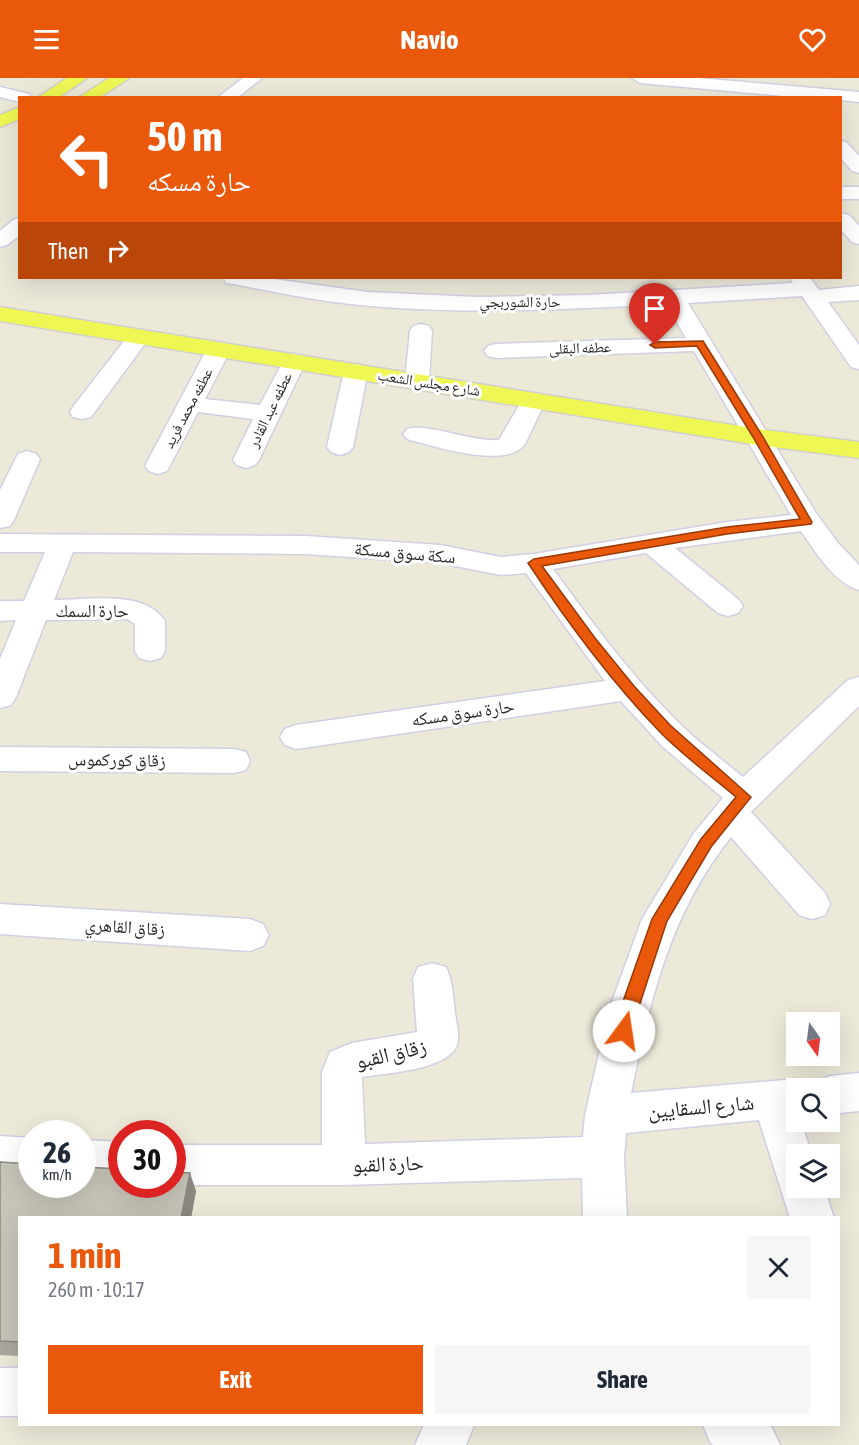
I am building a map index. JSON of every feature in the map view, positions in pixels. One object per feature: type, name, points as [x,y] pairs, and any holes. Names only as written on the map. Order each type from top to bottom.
[{"type":"main road","points":[[48,96],[79,78]]},
{"type":"main road","points":[[90,96],[121,78]]},
{"type":"main road","points":[[0,123],[18,113]]},
{"type":"main road","name":"شارع مجلس الشعب","points":[[0,314],[758,437],[859,450]]},
{"type":"street","points":[[227,96],[254,78]]},
{"type":"street","points":[[640,78],[802,85],[851,97],[842,116]]},
{"type":"street","points":[[678,79],[685,96]]},
{"type":"street","points":[[0,92],[18,97]]},
{"type":"street","points":[[842,146],[859,145]]},
{"type":"street","points":[[842,148],[859,167]]},
{"type":"street","points":[[842,193],[859,193]]},
{"type":"street","points":[[847,219],[859,238]]},
{"type":"street","name":"حارة الشوربجي","points":[[240,279],[312,292],[406,301],[558,302],[807,288],[859,292]]},
{"type":"street","points":[[406,301],[411,279]]},
{"type":"street","points":[[643,279],[700,344],[807,522],[841,565],[859,581]]},
{"type":"street","points":[[807,288],[859,362]]},
{"type":"street","points":[[417,381],[421,331]]},
{"type":"street","points":[[82,412],[139,337]]},
{"type":"street","name":"عطفه البقلى","points":[[496,351],[700,344]]},
{"type":"street","name":"عطفه محمد فريد","points":[[158,466],[219,349]]},
{"type":"street","name":"عطفه عبد القادر","points":[[246,460],[294,361]]},
{"type":"street","points":[[340,447],[356,371]]},
{"type":"street","points":[[416,434],[491,449],[506,448],[512,444],[534,400]]},
{"type":"street","points":[[190,404],[268,414]]},
{"type":"street","points":[[0,520],[27,459]]},
{"type":"street","name":"سكة سوق مسكة","points":[[0,543],[306,545],[440,554],[501,566],[534,563],[727,531],[807,522]]},
{"type":"street","points":[[651,543],[729,606]]},
{"type":"street","points":[[0,697],[62,544]]},
{"type":"street","points":[[534,563],[590,641],[629,689],[737,805],[812,904]]},
{"type":"street","name":"حارة السمك","points":[[0,611],[130,609],[141,613],[150,621],[150,651]]},
{"type":"street","points":[[605,1216],[603,1157],[606,1115],[628,1010],[660,919],[706,843],[737,805],[859,688]]},
{"type":"street","name":"حارة سوق مسكه","points":[[296,737],[629,689]]},
{"type":"street","name":"زقاق كوركموس","points":[[0,759],[234,761]]},
{"type":"street","name":"زقاق القاهري","points":[[0,918],[250,935]]},
{"type":"street","name":"زقاق القبو","points":[[344,1165],[342,1072],[345,1065],[352,1060],[427,1048],[438,1041],[432,979]]},
{"type":"street","points":[[840,1094],[859,1092]]},
{"type":"street","points":[[785,1099],[792,1144]]},
{"type":"street","name":"شارع السقايين","points":[[606,1115],[785,1099]]},
{"type":"street","points":[[0,1156],[18,1157]]},
{"type":"street","name":"حارة القبو","points":[[186,1165],[344,1165],[603,1157]]},
{"type":"street","points":[[805,1198],[811,1216]]},
{"type":"street","points":[[0,1392],[18,1392]]},
{"type":"street","points":[[440,1445],[450,1426]]},
{"type":"street","points":[[728,1426],[755,1445]]},
{"type":"building","points":[[0,1162],[18,1163],[18,1198],[96,1198],[96,1168],[108,1168],[108,1198],[185,1198],[181,1216],[18,1216],[18,1342],[0,1341]]},
{"type":"building","points":[[186,1173],[190,1173],[186,1193]]},
{"type":"route","points":[[624,1031],[628,1010],[660,919],[706,843],[744,797],[665,729],[629,689],[590,641],[534,563],[727,531],[807,522],[700,344],[655,345]]}]
